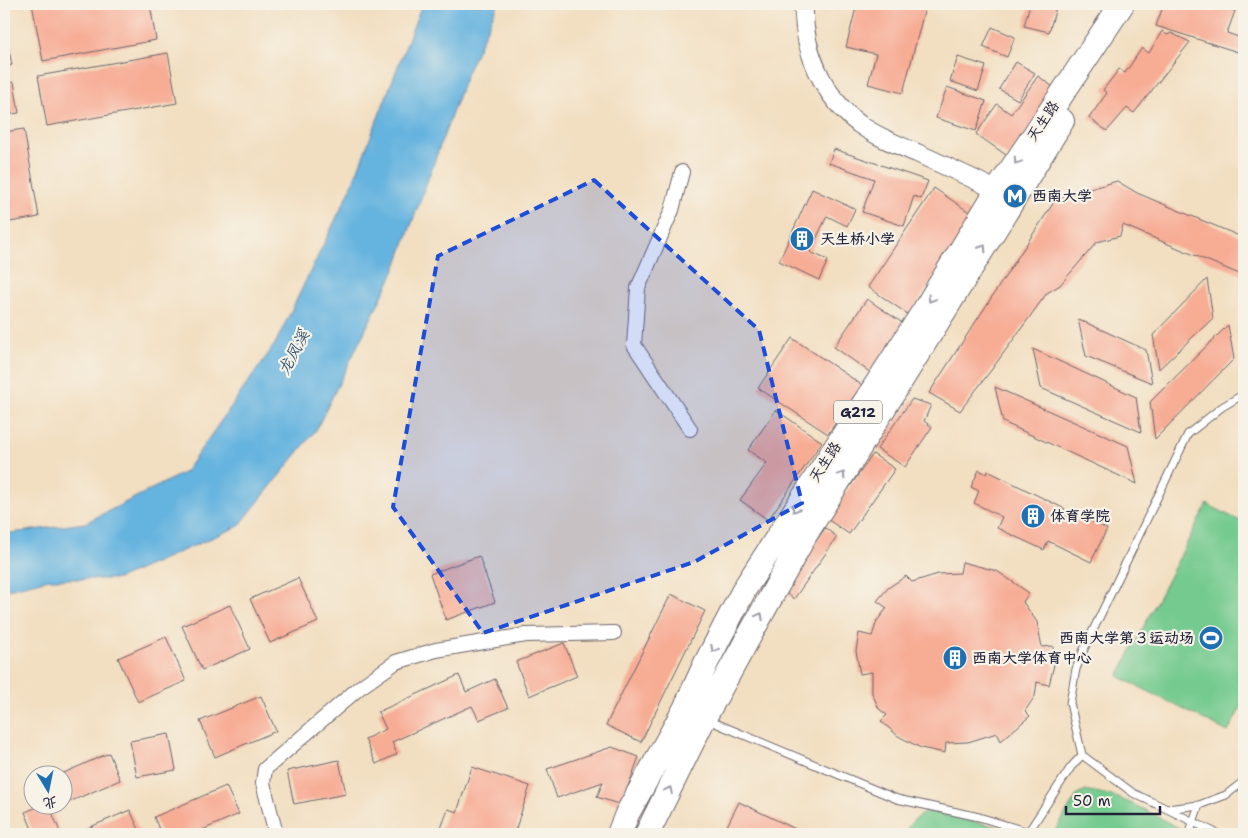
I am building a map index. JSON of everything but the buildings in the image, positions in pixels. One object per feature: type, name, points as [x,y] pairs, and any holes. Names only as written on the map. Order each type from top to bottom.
[{"type":"highway","name":"天生路","points":[[619,834],[627,814],[695,713],[805,535],[1005,195],[1122,4]]},
{"type":"highway","name":"天生路","points":[[1005,195],[1064,117],[1140,4]]},
{"type":"highway","name":"天生路","points":[[647,834],[695,713]]},
{"type":"street","points":[[804,4],[808,44],[815,67],[827,89],[842,108],[860,124],[882,137],[1005,195]]},
{"type":"street","points":[[682,172],[672,210],[638,288],[634,345],[690,429]]},
{"type":"street","points":[[276,834],[263,783],[265,769],[359,688],[396,662],[436,650],[526,635],[614,633]]},
{"type":"lane","points":[[1218,834],[1132,793],[1082,755],[1070,703],[1076,669],[1084,648],[1188,434],[1222,407],[1244,394]]},
{"type":"lane","points":[[695,713],[897,799],[979,817],[1027,833],[1071,767],[1082,755]]},
{"type":"lane","points":[[1167,809],[1199,805],[1226,795],[1244,781]]},
{"type":"lane","points":[[1190,834],[1192,822],[1199,805]]},
{"type":"highlighted area","points":[[594,180],[759,330],[802,503],[694,562],[483,633],[393,507],[438,256]]},
{"type":"green space","points":[[1207,504],[1244,523],[1244,701],[1228,732],[1118,676]]},
{"type":"green space","points":[[1086,791],[1112,796],[1125,801],[1185,831],[1185,834],[1053,834],[1077,795]]},
{"type":"green space","points":[[927,811],[1011,830],[1014,834],[906,834],[911,823]]},
{"type":"water","name":"龙凤溪","points":[[422,4],[498,4],[466,75],[394,272],[316,430],[239,526],[118,579],[49,579],[4,590],[4,534],[85,523],[185,472],[275,344],[350,190]]},
{"type":"place","name":"西南大学","points":[[1015,196]]},
{"type":"place","name":"天生桥小学","points":[[802,239]]},
{"type":"place","name":"体育学院","points":[[1033,516]]},
{"type":"place","name":"西南大学第３运动场","points":[[1211,638]]},
{"type":"place","name":"西南大学体育中心","points":[[955,658]]}]
